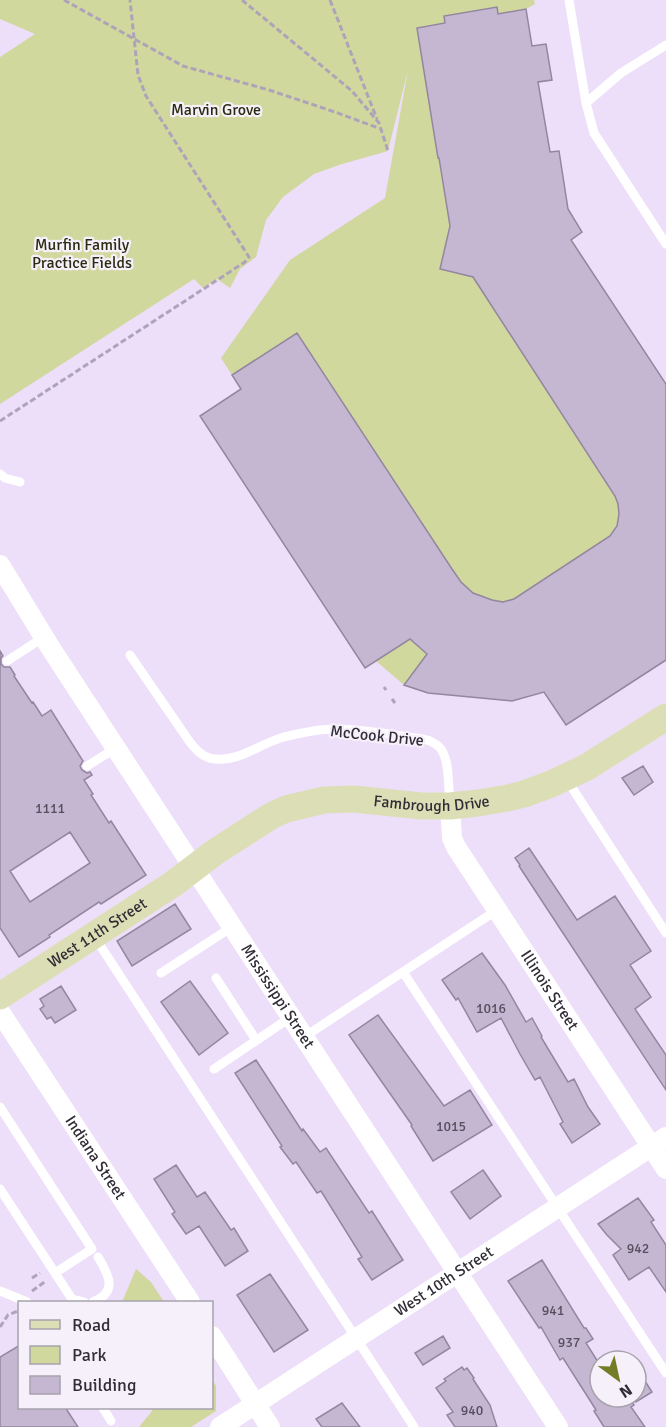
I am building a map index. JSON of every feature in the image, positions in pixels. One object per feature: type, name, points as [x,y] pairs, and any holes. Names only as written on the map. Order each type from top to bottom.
[{"type":"street","name":"Mississippi Street","points":[[0,566],[303,1037],[558,1427]]},
{"type":"street","name":"Fambrough Drive","points":[[194,868],[271,816],[286,809],[324,800],[354,799],[413,806],[450,806],[508,798],[566,778],[664,722]]},
{"type":"street","name":"Illinois Street","points":[[450,806],[452,838],[456,847],[497,910],[659,1142],[666,1169]]},
{"type":"street","name":"West 11th Street","points":[[0,996],[194,868]]},
{"type":"street","name":"Indiana Street","points":[[0,1012],[189,1301]]},
{"type":"street","name":"West 10th Street","points":[[220,1427],[659,1142]]},
{"type":"street","points":[[213,1338],[270,1427]]},
{"type":"lane","points":[[569,0],[586,102],[594,133],[666,244]]},
{"type":"lane","points":[[586,102],[621,73],[666,45]]},
{"type":"lane","points":[[0,474],[5,478],[20,482]]},
{"type":"lane","points":[[7,661],[44,637]]},
{"type":"lane","name":"McCook Drive","points":[[130,656],[195,749],[205,757],[225,760],[282,738],[309,731],[334,729],[391,734],[425,740],[437,745],[444,755],[450,806]]},
{"type":"lane","points":[[87,766],[116,748]]},
{"type":"lane","points":[[566,778],[666,933]]},
{"type":"lane","points":[[303,1037],[497,910]]},
{"type":"lane","points":[[160,973],[232,927]]},
{"type":"lane","points":[[94,935],[414,1427]]},
{"type":"lane","points":[[403,972],[666,1373]]},
{"type":"lane","points":[[216,978],[256,1040]]},
{"type":"lane","points":[[214,1069],[291,1017]]},
{"type":"lane","points":[[0,1107],[92,1249],[55,1273]]},
{"type":"lane","points":[[0,1189],[72,1299],[80,1301]]},
{"type":"lane","points":[[95,1301],[105,1294],[109,1287],[107,1271],[98,1257]]},
{"type":"lane","points":[[0,1291],[25,1301]]},
{"type":"lane","points":[[104,1409],[111,1421]]},
{"type":"path","points":[[64,0],[183,66],[268,90],[381,129]]},
{"type":"path","points":[[0,421],[245,262],[249,257],[146,96],[138,75],[130,0]]},
{"type":"path","points":[[242,0],[346,84],[379,123]]},
{"type":"path","points":[[330,0],[388,150]]},
{"type":"path","points":[[38,1287],[47,1281]]},
{"type":"path","points":[[0,1327],[8,1315],[18,1312]]},
{"type":"green space","points":[[0,0],[534,0],[535,4],[526,9],[532,46],[546,44],[552,80],[538,83],[550,152],[559,151],[568,209],[582,232],[572,240],[666,384],[666,660],[566,725],[544,692],[512,701],[428,693],[404,685],[376,661],[200,416],[241,389],[221,358],[290,260],[385,198],[408,70],[388,151],[314,174],[283,197],[266,220],[256,257],[240,269],[230,288],[217,279],[203,288],[194,279],[0,404],[0,57],[35,34],[0,19]]},
{"type":"green space","points":[[136,1269],[151,1282],[163,1301],[122,1301]]},
{"type":"green space","points":[[213,1381],[216,1386],[216,1411],[191,1427],[139,1427],[151,1409],[213,1409]]},
{"type":"building","points":[[497,7],[498,14],[526,9],[532,46],[546,44],[552,80],[538,82],[550,152],[559,151],[568,209],[582,232],[571,240],[666,384],[666,660],[566,725],[544,692],[512,701],[428,693],[404,685],[427,654],[410,639],[365,668],[200,416],[241,389],[232,375],[297,333],[452,569],[473,593],[503,602],[514,599],[610,536],[617,526],[619,514],[615,496],[473,277],[440,269],[450,226],[417,28],[445,23],[444,16]]},
{"type":"building","points":[[0,651],[3,656],[1,664],[4,667],[10,667],[42,716],[51,710],[83,761],[80,766],[82,770],[92,775],[84,780],[93,794],[91,795],[146,875],[101,904],[99,902],[19,957],[0,928]],"holes":[[[70,832],[90,863],[30,902],[10,871]]]},
{"type":"building","points":[[643,766],[653,782],[634,795],[622,778]]},
{"type":"building","points":[[529,848],[577,920],[615,896],[651,951],[630,965],[651,997],[635,1009],[666,1055],[666,1090],[519,866],[515,858]]},
{"type":"building","points":[[175,904],[191,929],[132,966],[117,941]]},
{"type":"building","points":[[482,953],[505,985],[526,1022],[532,1018],[568,1082],[574,1079],[588,1107],[600,1124],[572,1143],[560,1124],[563,1122],[540,1077],[535,1080],[501,1018],[477,1032],[458,998],[456,1000],[442,980]]},
{"type":"building","points":[[190,981],[228,1033],[199,1055],[161,1002]]},
{"type":"building","points":[[61,986],[76,1010],[55,1023],[51,1017],[47,1019],[40,1009],[44,1006],[40,999]]},
{"type":"building","points":[[378,1015],[444,1106],[470,1090],[492,1125],[433,1161],[412,1125],[349,1035]]},
{"type":"building","points":[[256,1060],[302,1131],[303,1129],[320,1152],[326,1148],[369,1213],[372,1211],[403,1260],[372,1280],[358,1259],[362,1257],[321,1191],[317,1193],[296,1162],[293,1164],[280,1147],[282,1146],[235,1073]]},
{"type":"building","points":[[176,1165],[197,1197],[205,1192],[231,1230],[234,1228],[248,1251],[225,1266],[199,1226],[186,1234],[172,1214],[175,1212],[154,1179]]},
{"type":"building","points":[[483,1170],[501,1196],[470,1219],[451,1192]]},
{"type":"building","points":[[638,1198],[654,1220],[651,1222],[666,1245],[666,1292],[649,1267],[629,1280],[613,1255],[621,1249],[598,1224]]},
{"type":"building","points":[[542,1260],[593,1339],[586,1343],[590,1349],[588,1349],[588,1397],[563,1358],[560,1360],[541,1327],[539,1328],[508,1281]]},
{"type":"building","points":[[270,1274],[308,1330],[274,1352],[237,1295]]},
{"type":"building","points":[[443,1336],[450,1348],[423,1365],[415,1353]]},
{"type":"building","points":[[18,1346],[18,1409],[66,1409],[78,1427],[0,1427],[0,1357]]},
{"type":"building","points":[[462,1367],[464,1370],[467,1368],[490,1405],[497,1427],[455,1427],[447,1415],[453,1412],[436,1388],[446,1381],[444,1379]]},
{"type":"building","points":[[342,1403],[360,1427],[322,1427],[316,1419]]},
{"type":"building","points":[[632,1409],[645,1427],[604,1427],[594,1411]]},
{"type":"park label","name":"Marvin Grove","points":[[216,110]]},
{"type":"park label","name":"Murfin Family Practice Fields","points":[[82,254]]}]
